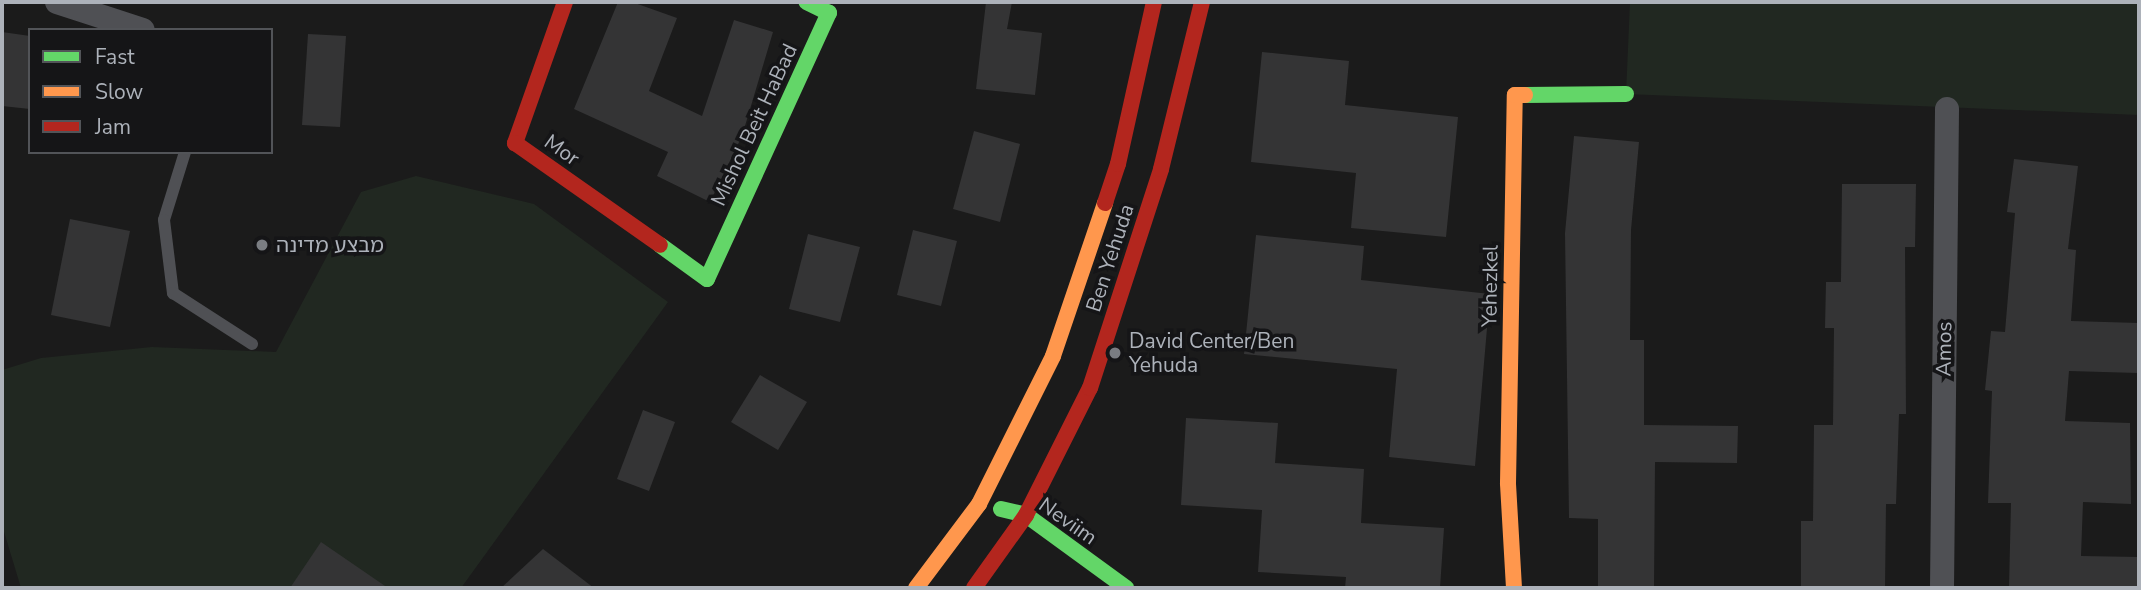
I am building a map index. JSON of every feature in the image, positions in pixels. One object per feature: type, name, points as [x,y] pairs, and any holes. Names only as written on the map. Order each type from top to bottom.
[{"type":"street","points":[[57,2],[137,28]]},
{"type":"street","name":"Mor","points":[[565,2],[515,143],[707,279]]},
{"type":"street","name":"Mishol Beit HaBad","points":[[707,279],[829,13],[806,2]]},
{"type":"street","name":"Ben Yehuda","points":[[916,588],[979,504],[1053,356],[1118,164],[1154,2]]},
{"type":"street","name":"Ben Yehuda","points":[[974,588],[1026,515],[1090,388],[1161,169],[1202,2]]},
{"type":"street","name":"Yehezkel","points":[[1514,588],[1508,483],[1515,95],[1626,94]]},
{"type":"street","name":"Amos","points":[[1942,588],[1947,110]]},
{"type":"street","name":"Neviim","points":[[979,504],[1026,515],[1126,588]]},
{"type":"lane","points":[[184,154],[164,220],[173,293],[252,344]]},
{"type":"shaded area","points":[[1630,2],[2139,2],[2139,115],[1626,94]]},
{"type":"shaded area","points":[[416,176],[534,204],[668,302],[461,588],[21,588],[2,525],[2,370],[41,358],[152,347],[276,352],[361,192]]},
{"type":"building","points":[[618,2],[632,2],[677,18],[649,91],[702,116],[734,20],[773,32],[742,136],[710,202],[657,176],[668,152],[574,109]]},
{"type":"building","points":[[986,2],[1012,2],[1007,29],[1042,33],[1035,95],[976,89]]},
{"type":"building","points":[[2,32],[28,36],[28,109],[2,106]]},
{"type":"building","points":[[308,34],[346,36],[340,127],[302,125]]},
{"type":"building","points":[[1262,52],[1349,61],[1345,105],[1458,117],[1446,237],[1351,228],[1356,173],[1251,162]]},
{"type":"building","points":[[974,131],[1020,144],[1000,222],[953,209]]},
{"type":"building","points":[[1574,136],[1639,142],[1631,230],[1630,340],[1644,340],[1644,425],[1738,426],[1737,463],[1655,462],[1654,588],[1598,588],[1598,519],[1569,518],[1565,233]]},
{"type":"building","points":[[2014,159],[2078,166],[2068,249],[2076,250],[2071,321],[2139,323],[2138,373],[2069,371],[2065,421],[2130,423],[2131,504],[2083,502],[2081,556],[2139,557],[2139,588],[2009,588],[2011,503],[1988,503],[1992,391],[1985,390],[1991,331],[2005,332],[2015,213],[2007,212]]},
{"type":"building","points":[[1842,184],[1916,184],[1915,247],[1905,247],[1906,414],[1899,414],[1896,504],[1886,504],[1885,588],[1801,588],[1801,521],[1813,521],[1814,425],[1833,425],[1834,328],[1825,328],[1826,282],[1841,282]]},
{"type":"building","points":[[70,219],[130,231],[110,327],[51,315]]},
{"type":"building","points":[[913,230],[957,241],[941,306],[897,295]]},
{"type":"building","points":[[808,234],[860,247],[840,322],[789,309]]},
{"type":"building","points":[[1256,235],[1364,246],[1361,280],[1490,294],[1475,466],[1389,457],[1397,369],[1244,354]]},
{"type":"building","points":[[760,375],[807,402],[778,450],[731,422]]},
{"type":"building","points":[[643,410],[675,422],[649,491],[617,479]]},
{"type":"building","points":[[1186,418],[1278,423],[1275,463],[1364,469],[1361,523],[1444,528],[1440,588],[1345,588],[1346,577],[1258,572],[1262,510],[1181,505]]},
{"type":"building","points":[[321,542],[388,588],[290,588]]},
{"type":"building","points":[[543,549],[594,588],[501,588]]},
{"type":"traffic: fast","points":[[660,245],[707,279],[829,13],[806,2]]},
{"type":"traffic: fast","points":[[1525,95],[1626,94]]},
{"type":"traffic: fast","points":[[1001,509],[1026,515],[1126,588]]},
{"type":"traffic: slow","points":[[1514,588],[1508,483],[1515,95],[1525,95]]},
{"type":"traffic: slow","points":[[916,588],[979,504],[1053,356],[1105,203]]},
{"type":"traffic: jam","points":[[565,2],[515,143],[660,245]]},
{"type":"traffic: jam","points":[[1105,203],[1118,164],[1154,2]]},
{"type":"traffic: jam","points":[[974,588],[1026,515],[1090,388],[1161,169],[1202,2]]},
{"type":"place","name":"מבצע מדינה","points":[[262,245]]},
{"type":"place","name":"David Center/Ben Yehuda","points":[[1115,353]]}]
